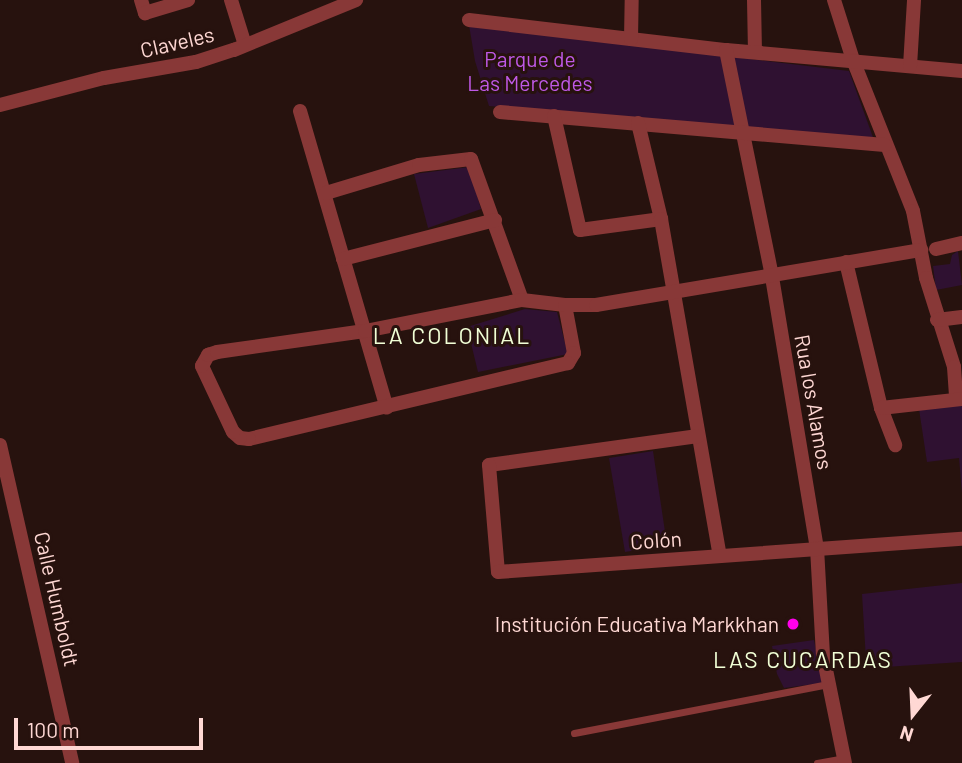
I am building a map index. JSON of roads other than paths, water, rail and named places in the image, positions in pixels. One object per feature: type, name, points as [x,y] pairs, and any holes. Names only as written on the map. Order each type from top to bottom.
[{"type":"street","points":[[141,0],[145,13],[188,0]]},
{"type":"street","points":[[231,0],[245,46]]},
{"type":"street","name":"Claveles","points":[[0,105],[104,78],[196,62],[245,46],[356,0]]},
{"type":"street","points":[[631,39],[632,0]]},
{"type":"street","points":[[754,0],[755,52]]},
{"type":"street","points":[[834,0],[885,145],[929,250],[937,320],[954,367],[959,399],[881,408]]},
{"type":"street","points":[[910,66],[914,0]]},
{"type":"street","points":[[470,20],[726,50],[962,71]]},
{"type":"street","name":"Rua los Alamos","points":[[726,50],[772,277],[817,548],[823,655],[845,761]]},
{"type":"street","points":[[300,111],[387,408]]},
{"type":"street","points":[[500,112],[885,145]]},
{"type":"street","points":[[554,116],[580,230],[661,219]]},
{"type":"street","points":[[638,123],[661,219],[720,556]]},
{"type":"street","points":[[326,193],[419,165],[466,157],[474,161],[522,300]]},
{"type":"street","points":[[344,259],[495,220]]},
{"type":"street","points":[[565,306],[574,353],[571,361],[387,408],[240,438],[233,432],[202,366],[208,355],[217,352],[365,331],[522,300],[565,306],[596,305],[962,243]]},
{"type":"street","points":[[846,262],[881,408],[895,445]]},
{"type":"street","points":[[937,320],[962,317]]},
{"type":"street","name":"Colón","points":[[698,436],[489,465],[498,572],[962,539]]},
{"type":"street","name":"Calle Humboldt","points":[[0,445],[72,763]]},
{"type":"lane","points":[[574,733],[828,684]]},
{"type":"lane","points":[[817,763],[845,761]]},
{"type":"place","name":"Institución Educativa Markkhan","points":[[793,624]]},
{"type":"district","name":"LA COLONIAL","points":[[452,335]]},
{"type":"district","name":"LAS CUCARDAS","points":[[803,659]]},
{"type":"park label","name":"Parque de Las Mercedes","points":[[530,71]]}]
